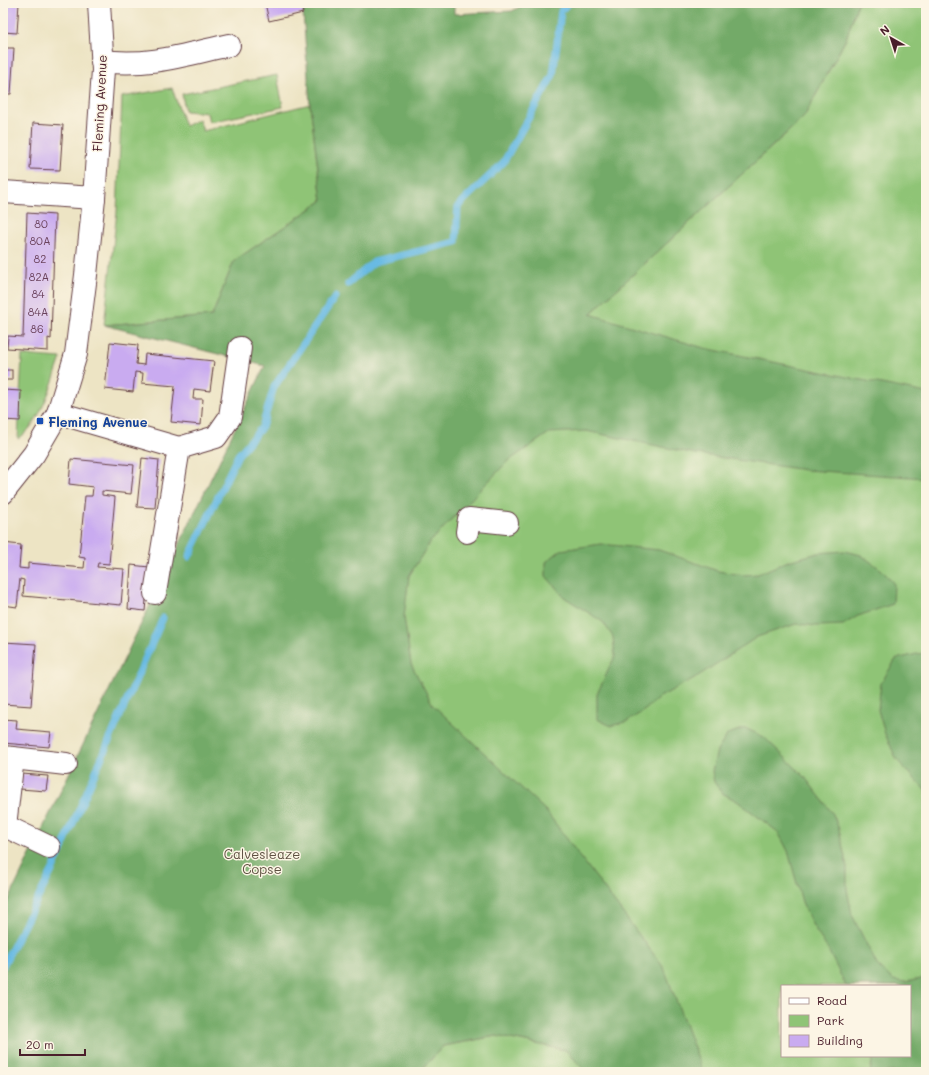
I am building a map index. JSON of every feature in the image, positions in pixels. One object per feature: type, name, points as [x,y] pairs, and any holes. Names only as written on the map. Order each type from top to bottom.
[{"type":"street","name":"Fleming Avenue","points":[[3,493],[34,454],[58,413],[76,354],[94,198],[103,70],[99,3]]},
{"type":"street","points":[[102,61],[137,63],[162,61],[229,45]]},
{"type":"street","points":[[3,192],[94,198]]},
{"type":"street","points":[[58,413],[179,448],[216,437],[230,417],[240,348]]},
{"type":"street","points":[[155,593],[179,448]]},
{"type":"street","points":[[467,532],[470,519],[507,523]]},
{"type":"street","points":[[49,847],[4,826],[8,758],[66,764]]},
{"type":"green space","name":"Calvesleaze Copse","points":[[301,3],[454,3],[454,14],[512,11],[527,3],[858,3],[846,39],[804,117],[590,314],[704,348],[926,393],[926,478],[805,470],[696,454],[586,431],[549,433],[507,462],[430,542],[409,576],[404,617],[411,664],[433,705],[546,811],[664,968],[703,1072],[586,1072],[566,1050],[496,1036],[443,1046],[420,1072],[3,1072],[3,911],[265,366],[104,325],[212,316],[234,261],[322,201],[310,104]]},
{"type":"green space","points":[[858,3],[926,3],[926,1072],[688,1072],[392,678],[405,528],[590,314],[804,117],[846,39]]},
{"type":"green space","points":[[277,75],[283,107],[209,122],[207,113],[185,111],[182,94]]},
{"type":"green space","points":[[172,88],[185,126],[199,119],[203,131],[310,104],[322,201],[234,261],[212,316],[104,325],[117,211],[122,97]]},
{"type":"green space","points":[[22,355],[61,358],[45,402],[33,424],[18,439]]},
{"type":"green space","points":[[601,544],[659,550],[718,571],[743,575],[758,574],[788,561],[818,553],[844,551],[861,555],[882,570],[894,584],[893,604],[858,616],[843,625],[818,626],[796,624],[757,637],[698,676],[660,697],[645,710],[628,721],[611,726],[597,719],[597,694],[615,656],[613,637],[603,622],[564,597],[546,576],[546,562],[561,550]]},
{"type":"green space","points":[[926,653],[926,791],[897,760],[885,734],[878,710],[881,683],[896,659]]},
{"type":"green space","points":[[745,728],[764,737],[804,776],[833,814],[839,829],[847,867],[847,889],[852,915],[877,965],[893,980],[905,982],[921,979],[926,975],[926,1072],[870,1072],[873,1057],[911,1057],[911,985],[846,985],[827,948],[813,926],[802,902],[788,851],[778,832],[737,801],[722,793],[714,782],[712,771],[717,751],[728,734]]},
{"type":"green space","points":[[496,1036],[566,1050],[586,1072],[420,1072],[443,1046]]},
{"type":"building","points":[[3,3],[19,3],[17,33],[3,32]]},
{"type":"building","points":[[265,3],[301,3],[303,13],[269,21]]},
{"type":"building","points":[[3,48],[14,48],[11,94],[3,94]]},
{"type":"building","points":[[33,123],[63,125],[60,170],[30,169]]},
{"type":"building","points":[[27,213],[55,215],[51,339],[48,338],[48,351],[7,348],[8,336],[23,337]]},
{"type":"building","points":[[110,342],[138,345],[136,364],[144,365],[145,354],[214,361],[210,391],[194,389],[193,399],[203,399],[201,425],[171,422],[175,386],[142,383],[143,373],[135,372],[133,392],[105,389]]},
{"type":"building","points":[[4,370],[12,370],[12,380],[4,380]]},
{"type":"building","points":[[3,390],[21,391],[20,421],[3,420]]},
{"type":"building","points":[[142,458],[159,460],[155,508],[137,507]]},
{"type":"building","points":[[71,459],[134,465],[131,494],[102,491],[102,495],[115,497],[109,564],[98,563],[97,567],[124,569],[121,605],[23,596],[24,580],[20,579],[17,607],[3,605],[3,543],[21,545],[19,568],[28,569],[28,563],[84,568],[85,558],[79,557],[85,496],[92,496],[93,487],[69,484]]},
{"type":"building","points":[[131,565],[149,567],[145,611],[128,609]]},
{"type":"building","points":[[4,642],[36,644],[31,706],[3,704]]},
{"type":"building","points":[[3,719],[17,720],[16,729],[51,732],[49,747],[3,743]]},
{"type":"building","points":[[22,774],[48,776],[46,791],[20,789]]},
{"type":"waterway","points":[[348,284],[374,262],[456,242],[458,206],[503,163],[553,75],[561,11],[568,3]]},
{"type":"waterway","points":[[189,557],[238,455],[262,427],[274,387],[335,297]]},
{"type":"waterway","points":[[3,966],[53,869],[163,618]]},
{"type":"place","name":"Fleming Avenue","points":[[40,421]]}]
